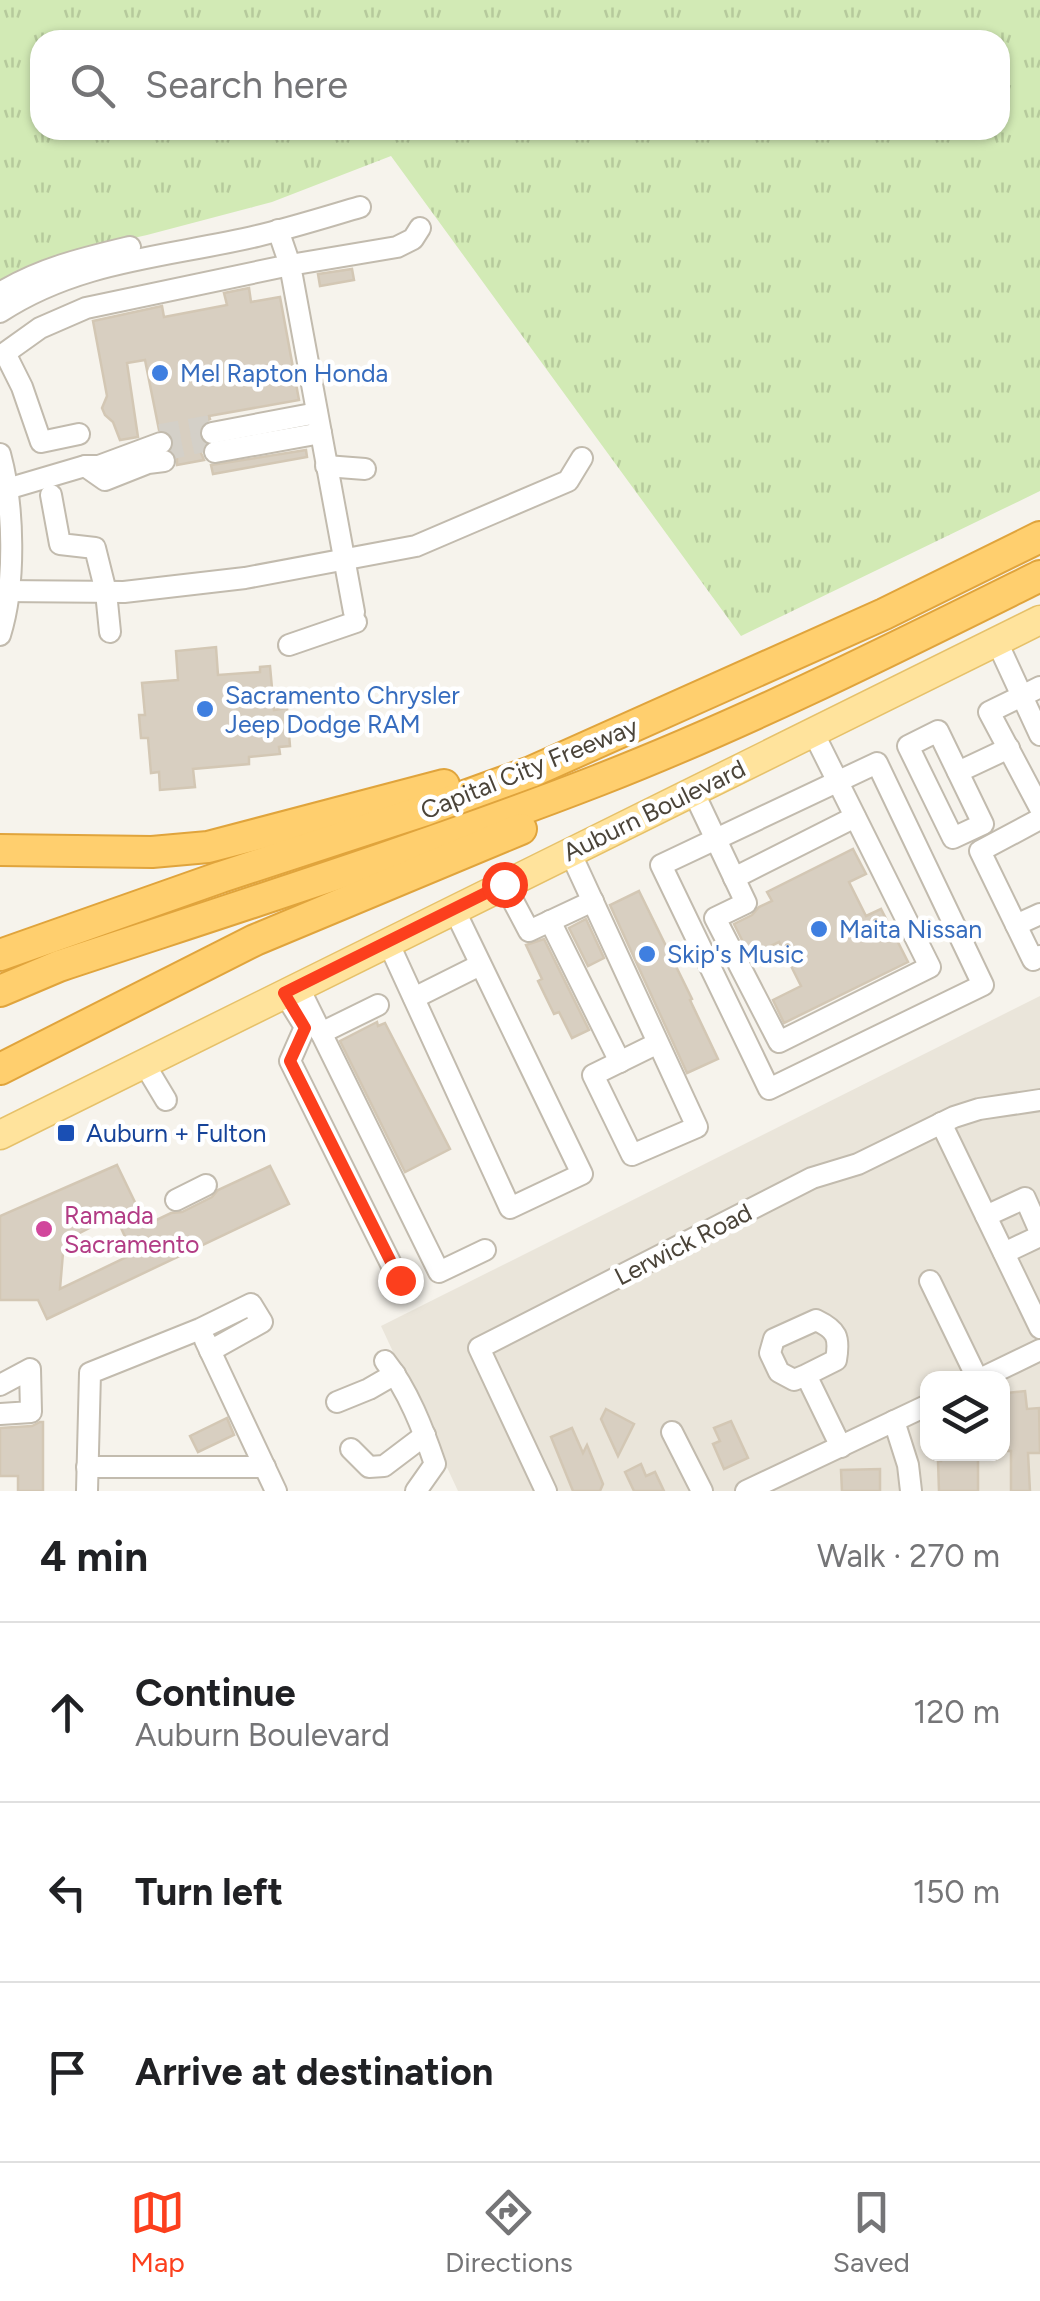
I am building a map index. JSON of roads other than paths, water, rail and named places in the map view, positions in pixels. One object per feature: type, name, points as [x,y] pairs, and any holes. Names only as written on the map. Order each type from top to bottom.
[{"type":"highway","name":"Capital City Freeway","points":[[0,955],[532,772],[884,614],[1040,537]]},
{"type":"highway","name":"Capital City Freeway","points":[[0,991],[60,966],[438,840],[602,779],[835,678],[1040,576]]},
{"type":"highway","points":[[0,1069],[254,940],[510,834],[762,711]]},
{"type":"highway","points":[[0,850],[152,852],[208,847],[449,784],[532,772]]},
{"type":"main road","name":"Auburn Boulevard","points":[[0,1135],[1040,620]]},
{"type":"street","points":[[0,312],[26,294],[135,259],[255,237],[360,207]]},
{"type":"street","points":[[79,434],[41,442],[22,386],[5,353],[40,328],[86,308],[397,247],[413,239],[420,228]]},
{"type":"street","points":[[0,293],[59,264],[132,246],[223,230],[255,237]]},
{"type":"street","points":[[278,230],[290,265],[355,617],[290,645]]},
{"type":"street","points":[[26,294],[40,328]]},
{"type":"street","points":[[213,438],[318,418]]},
{"type":"street","points":[[7,489],[85,466],[96,459],[162,447]]},
{"type":"street","points":[[0,454],[11,520],[4,591],[6,618],[0,635]]},
{"type":"street","points":[[4,591],[106,592],[245,578],[416,546],[568,481],[582,458]]},
{"type":"street","points":[[326,466],[364,469]]},
{"type":"street","points":[[51,495],[60,544],[95,548],[106,592],[110,632]]},
{"type":"street","points":[[996,642],[1030,691],[1039,732]]},
{"type":"street","points":[[1030,691],[990,712],[1040,808]]},
{"type":"street","points":[[938,731],[983,824],[970,830],[953,838],[908,746],[938,731]]},
{"type":"street","points":[[693,791],[746,903],[715,918],[778,1042],[930,967],[813,732]]},
{"type":"street","points":[[958,772],[1008,748]]},
{"type":"street","points":[[878,762],[983,985],[770,1089],[661,865],[716,840],[878,762]]},
{"type":"street","points":[[734,878],[855,817]]},
{"type":"street","points":[[980,851],[1040,819]]},
{"type":"street","points":[[970,830],[1033,960],[1040,956]]},
{"type":"street","points":[[570,852],[697,1127],[632,1155],[594,1075],[658,1043]]},
{"type":"street","points":[[504,884],[529,931],[592,901]]},
{"type":"street","points":[[388,942],[510,1208],[582,1174],[454,910]]},
{"type":"street","points":[[1016,925],[1040,914]]},
{"type":"street","points":[[550,921],[620,1062]]},
{"type":"street","points":[[414,998],[480,965]]},
{"type":"street","points":[[291,990],[321,1033],[439,1272],[486,1250]]},
{"type":"street","points":[[291,990],[305,1028],[290,1061],[400,1280]]},
{"type":"street","points":[[321,1033],[378,1006]]},
{"type":"street","points":[[145,1065],[166,1100]]},
{"type":"street","name":"Lerwick Road","points":[[546,1491],[478,1348],[812,1178],[858,1164],[979,1108],[1040,1100]]},
{"type":"street","points":[[941,1123],[1040,1328]]},
{"type":"street","points":[[176,1200],[206,1184]]},
{"type":"street","points":[[986,1216],[1024,1198],[1040,1234],[1004,1253]]},
{"type":"street","points":[[930,1281],[975,1371]]},
{"type":"street","points":[[86,1491],[90,1372],[200,1329],[251,1304],[262,1322],[210,1350]]},
{"type":"street","points":[[200,1329],[276,1491]]},
{"type":"street","points":[[994,1371],[1040,1350]]},
{"type":"street","points":[[0,1385],[30,1368],[31,1412],[0,1414]]},
{"type":"street","points":[[338,1402],[369,1389],[390,1368],[435,1464],[416,1491]]},
{"type":"street","points":[[806,1375],[841,1447]]},
{"type":"street","points":[[746,1491],[920,1409]]},
{"type":"street","points":[[894,1421],[911,1491]]},
{"type":"street","points":[[672,1432],[702,1491]]},
{"type":"street","points":[[350,1450],[369,1467],[384,1466],[425,1436]]},
{"type":"street","points":[[87,1467],[265,1467]]},
{"type":"tunnel","points":[[160,434],[211,425]]},
{"type":"tunnel","points":[[163,451],[213,440]]},
{"type":"place","name":"Mel Rapton Honda","points":[[160,373]]},
{"type":"place","name":"Sacramento Chrysler Jeep Dodge RAM","points":[[205,709]]},
{"type":"place","name":"Maita Nissan","points":[[819,929]]},
{"type":"place","name":"Skip's Music","points":[[647,954]]},
{"type":"place","name":"Auburn + Fulton","points":[[66,1133]]},
{"type":"place","name":"Ramada Sacramento","points":[[44,1229]]}]
